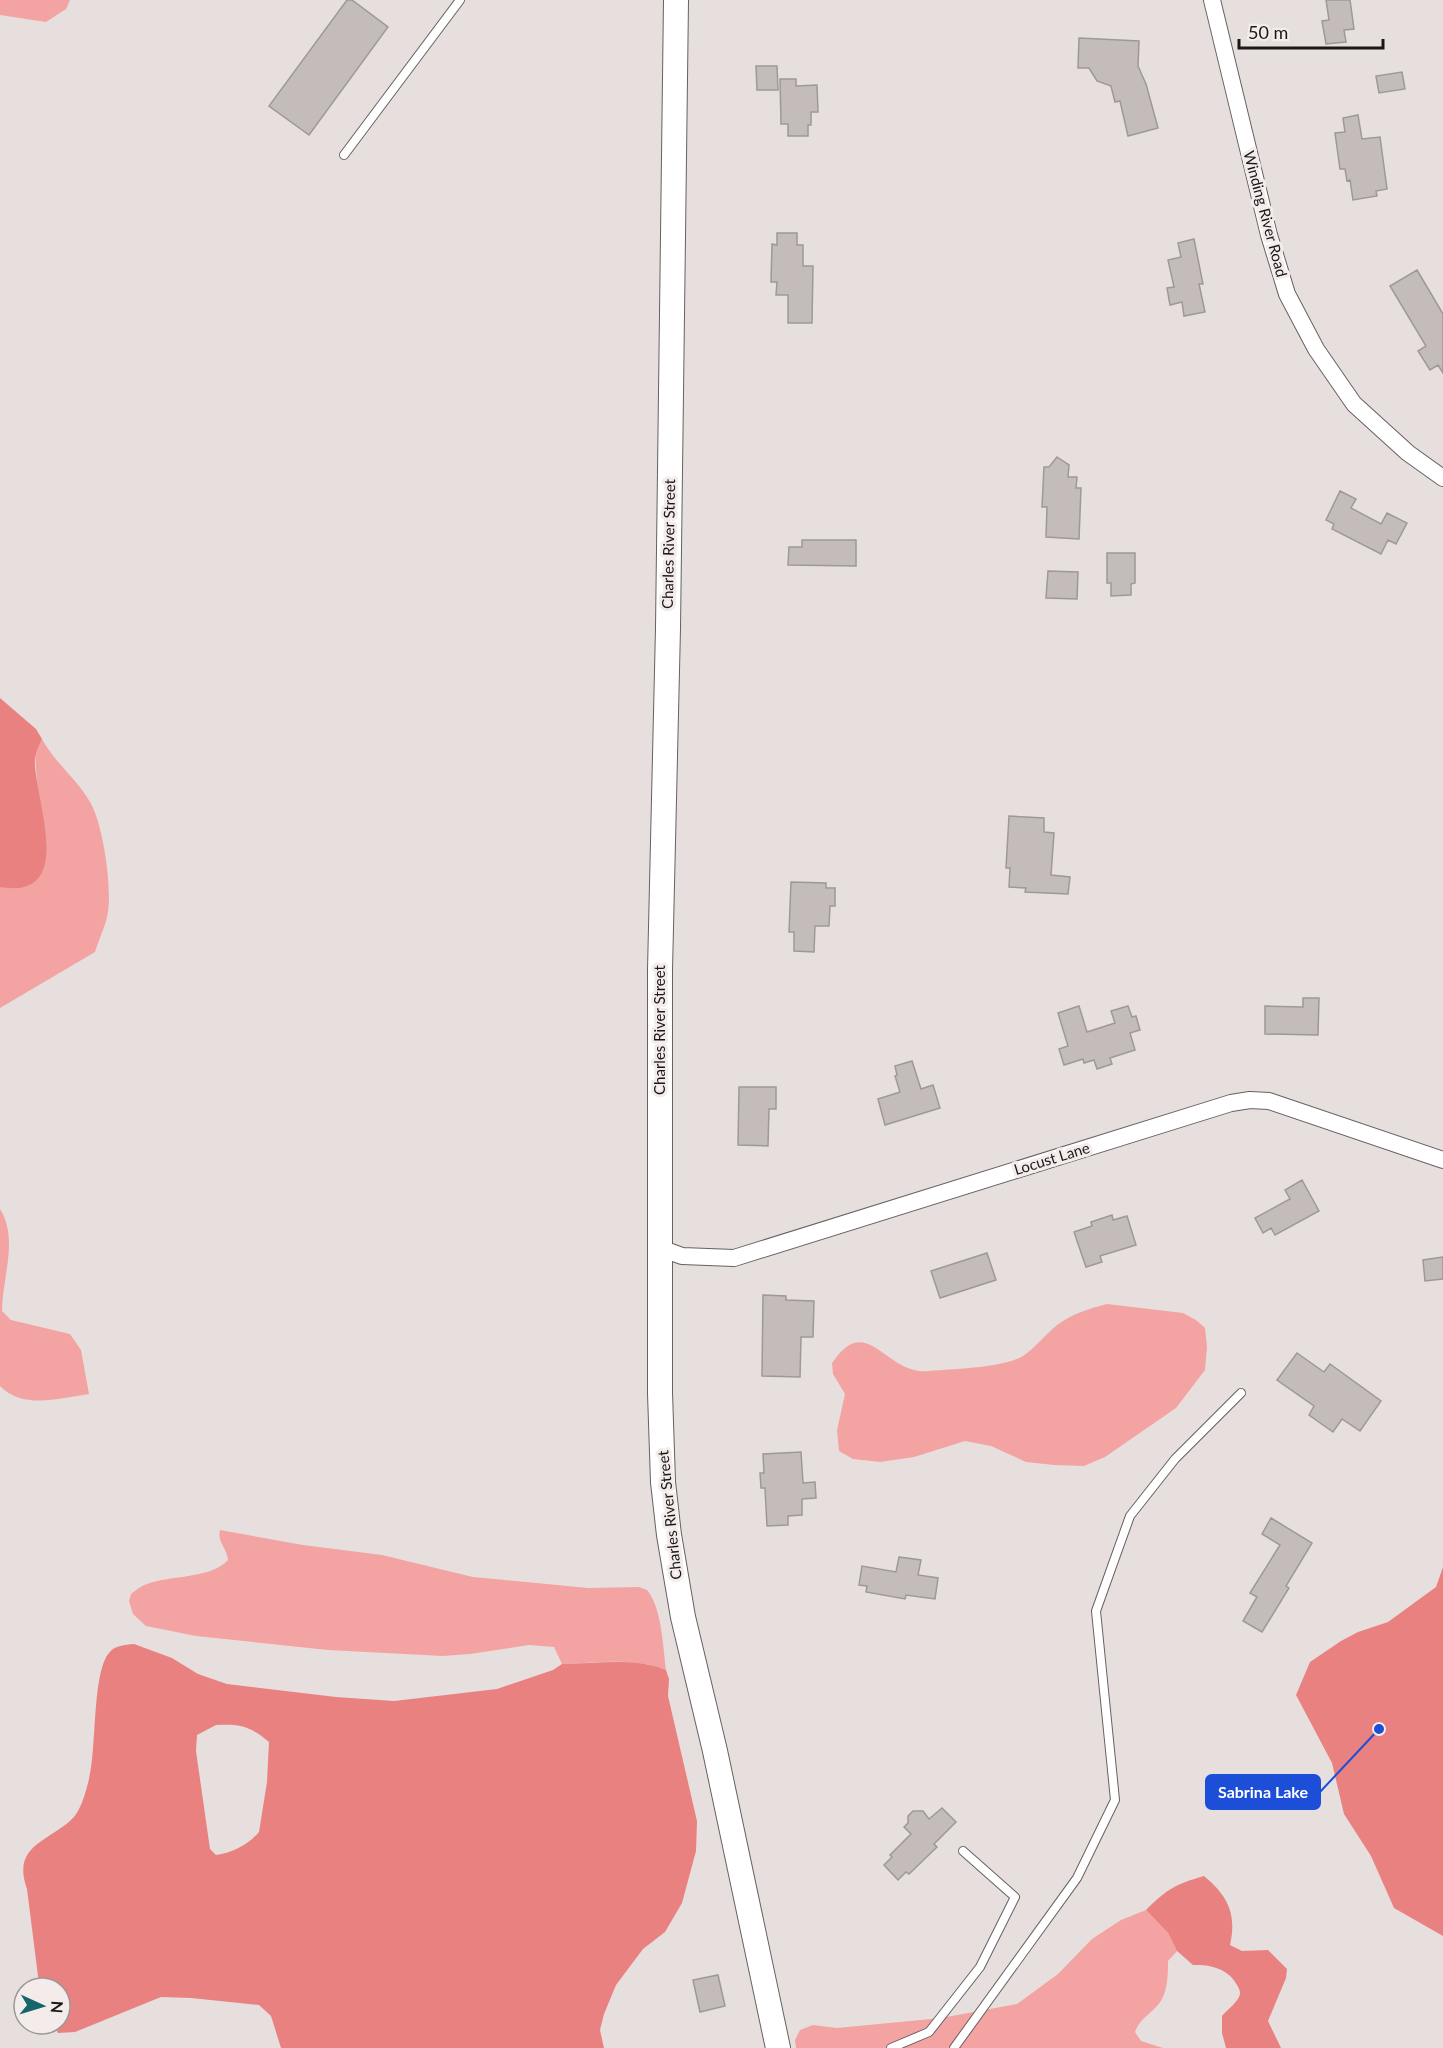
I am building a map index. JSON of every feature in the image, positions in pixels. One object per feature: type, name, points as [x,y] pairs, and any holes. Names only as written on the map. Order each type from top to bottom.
[{"type":"street","name":"Charles River Street","points":[[676,0],[668,628],[660,958],[660,1405],[663,1482],[669,1535],[685,1630],[715,1751],[778,2048]]},
{"type":"street","name":"Winding River Road","points":[[1212,0],[1269,236],[1287,294],[1316,349],[1353,404],[1408,453],[1443,478]]},
{"type":"street","name":"Locust Lane","points":[[660,1248],[682,1256],[734,1257],[1219,1107],[1250,1100],[1269,1101],[1443,1160]]},
{"type":"lane","points":[[344,154],[460,0]]},
{"type":"lane","points":[[954,2048],[1077,1878],[1115,1800],[1096,1611],[1130,1516],[1175,1459],[1240,1393]]},
{"type":"lane","points":[[891,2048],[929,2032],[980,1967],[1015,1897],[963,1851]]},
{"type":"shaded area","points":[[0,0],[70,0],[66,9],[46,22],[0,15]]},
{"type":"shaded area","points":[[0,698],[36,729],[42,739],[35,757],[45,830],[44,866],[37,880],[18,888],[0,887]]},
{"type":"shaded area","points":[[42,739],[53,756],[85,794],[95,812],[105,855],[109,887],[108,912],[95,952],[0,1008],[0,887],[24,887],[38,793],[35,755]]},
{"type":"shaded area","points":[[0,1209],[6,1221],[9,1246],[2,1311],[11,1320],[70,1334],[81,1350],[89,1394],[54,1400],[31,1400],[20,1398],[0,1386]]},
{"type":"shaded area","points":[[1107,1304],[1183,1313],[1205,1328],[1207,1347],[1205,1370],[1176,1408],[1105,1457],[1084,1466],[1026,1462],[991,1446],[965,1441],[914,1457],[880,1462],[853,1459],[839,1451],[837,1430],[845,1394],[833,1374],[832,1363],[845,1348],[856,1343],[867,1344],[914,1370],[964,1369],[1004,1363],[1023,1356],[1063,1321],[1080,1312]]},
{"type":"shaded area","points":[[220,1530],[303,1545],[382,1555],[473,1577],[588,1588],[639,1587],[647,1590],[656,1607],[666,1670],[628,1662],[562,1664],[554,1647],[529,1645],[443,1656],[328,1650],[196,1636],[146,1626],[133,1614],[129,1601],[131,1594],[156,1581],[201,1574],[221,1566],[228,1560],[220,1538]]},
{"type":"shaded area","points":[[1443,1567],[1443,1936],[1394,1908],[1371,1856],[1344,1814],[1332,1763],[1296,1695],[1310,1662],[1358,1632],[1388,1622],[1436,1587]]},
{"type":"shaded area","points":[[134,1644],[172,1658],[198,1674],[227,1684],[336,1697],[394,1701],[497,1689],[553,1670],[562,1664],[628,1662],[666,1670],[669,1679],[668,1696],[697,1821],[696,1851],[682,1903],[665,1932],[643,1949],[616,1985],[600,2030],[604,2048],[281,2048],[271,2016],[259,2005],[161,1997],[72,2032],[72,1976],[38,1976],[23,1874],[24,1862],[36,1846],[74,1817],[79,1809],[87,1789],[91,1766],[100,1677],[109,1653],[120,1646]],"holes":[[[216,1725],[238,1726],[256,1732],[269,1742],[267,1782],[259,1832],[239,1848],[216,1855],[210,1849],[196,1751],[197,1735]]]},
{"type":"shaded area","points":[[1204,1876],[1225,1898],[1229,1906],[1232,1924],[1230,1945],[1242,1951],[1268,1950],[1287,1969],[1286,1978],[1268,2021],[1281,2048],[1226,2048],[1222,2033],[1222,2016],[1239,1997],[1240,1991],[1237,1985],[1224,1971],[1206,1965],[1193,1965],[1177,1951],[1168,1933],[1146,1910],[1172,1888]]},
{"type":"shaded area","points":[[1146,1910],[1168,1933],[1177,1951],[1168,1961],[1167,1985],[1162,1999],[1135,2032],[1141,2041],[1163,2048],[796,2048],[795,2040],[800,2030],[813,2025],[837,2028],[941,2018],[1017,2004],[1058,1974],[1092,1939],[1121,1920]]},
{"type":"building","points":[[347,0],[352,0],[388,27],[309,135],[269,106]]},
{"type":"building","points":[[1326,0],[1350,0],[1354,29],[1344,30],[1346,42],[1326,44],[1322,21],[1329,20]]},
{"type":"building","points":[[1079,38],[1139,41],[1138,66],[1146,84],[1158,128],[1128,136],[1120,101],[1115,102],[1111,86],[1097,81],[1089,68],[1078,68]]},
{"type":"building","points":[[756,66],[777,66],[778,90],[757,90]]},
{"type":"building","points":[[1402,72],[1405,89],[1379,93],[1376,76]]},
{"type":"building","points":[[780,79],[796,79],[796,86],[817,85],[818,112],[811,112],[808,136],[788,136],[788,124],[781,124]]},
{"type":"building","points":[[1358,115],[1362,139],[1380,137],[1387,189],[1376,191],[1377,196],[1353,200],[1350,180],[1347,181],[1345,169],[1340,169],[1335,133],[1345,132],[1343,118]]},
{"type":"building","points":[[777,233],[797,233],[797,245],[803,245],[803,266],[813,266],[812,323],[788,323],[788,295],[776,295],[777,282],[771,282],[772,244],[777,245]]},
{"type":"building","points":[[1194,239],[1203,284],[1199,284],[1205,312],[1184,316],[1182,302],[1170,305],[1167,288],[1174,287],[1168,260],[1181,257],[1178,243]]},
{"type":"building","points":[[1417,270],[1443,314],[1443,373],[1438,365],[1430,370],[1418,351],[1426,346],[1390,286]]},
{"type":"building","points":[[1057,457],[1069,465],[1068,477],[1077,477],[1076,488],[1081,488],[1079,539],[1046,537],[1047,507],[1042,507],[1044,467],[1049,467]]},
{"type":"building","points":[[1340,491],[1356,499],[1351,508],[1381,524],[1387,513],[1407,523],[1396,544],[1388,540],[1381,554],[1332,529],[1334,524],[1326,520]]},
{"type":"building","points":[[802,540],[856,540],[856,566],[788,565],[789,547],[802,547]]},
{"type":"building","points":[[1107,553],[1135,553],[1135,583],[1131,584],[1131,595],[1111,596],[1111,583],[1107,583]]},
{"type":"building","points":[[1048,571],[1078,572],[1077,599],[1046,598]]},
{"type":"building","points":[[1009,816],[1044,818],[1044,832],[1054,833],[1051,875],[1070,877],[1068,894],[1025,892],[1026,888],[1009,887],[1010,868],[1006,868]]},
{"type":"building","points":[[791,882],[826,883],[826,888],[835,888],[835,906],[830,906],[829,926],[815,926],[814,952],[794,951],[794,932],[789,932]]},
{"type":"building","points":[[1303,998],[1319,998],[1318,1035],[1265,1034],[1265,1006],[1303,1007]]},
{"type":"building","points":[[1079,1006],[1087,1032],[1115,1023],[1111,1011],[1128,1006],[1132,1017],[1136,1016],[1140,1030],[1130,1033],[1135,1050],[1110,1058],[1112,1064],[1097,1069],[1094,1060],[1084,1063],[1083,1059],[1064,1065],[1059,1049],[1068,1046],[1058,1013]]},
{"type":"building","points":[[912,1061],[921,1089],[933,1085],[940,1108],[885,1125],[878,1099],[900,1092],[895,1076],[897,1075],[895,1066]]},
{"type":"building","points":[[739,1087],[776,1087],[776,1109],[769,1109],[768,1146],[738,1145]]},
{"type":"building","points":[[1302,1180],[1319,1211],[1275,1235],[1271,1228],[1263,1233],[1255,1218],[1290,1199],[1285,1190]]},
{"type":"building","points":[[1112,1215],[1113,1220],[1127,1216],[1136,1245],[1100,1256],[1102,1262],[1086,1267],[1074,1232],[1092,1226],[1091,1222]]},
{"type":"building","points":[[987,1253],[996,1280],[940,1298],[931,1271]]},
{"type":"building","points":[[1443,1257],[1443,1279],[1425,1281],[1423,1260]]},
{"type":"building","points":[[763,1295],[786,1296],[786,1300],[814,1301],[813,1337],[801,1337],[800,1377],[762,1376]]},
{"type":"building","points":[[1297,1353],[1324,1372],[1330,1364],[1381,1401],[1360,1431],[1342,1419],[1333,1432],[1309,1415],[1314,1406],[1277,1380]]},
{"type":"building","points":[[801,1452],[803,1483],[815,1482],[816,1498],[802,1499],[802,1515],[788,1516],[788,1525],[767,1526],[765,1488],[761,1488],[760,1473],[764,1473],[763,1454]]},
{"type":"building","points":[[1271,1518],[1312,1543],[1286,1586],[1289,1588],[1262,1632],[1243,1621],[1257,1597],[1250,1593],[1280,1545],[1262,1534]]},
{"type":"building","points":[[899,1557],[921,1560],[918,1575],[938,1578],[935,1599],[906,1595],[905,1599],[866,1592],[867,1586],[859,1585],[862,1566],[896,1572]]},
{"type":"building","points":[[942,1808],[956,1822],[934,1844],[937,1847],[909,1874],[906,1872],[898,1880],[884,1865],[892,1857],[890,1855],[911,1834],[904,1827],[908,1823],[908,1816],[913,1811],[923,1811],[929,1819]]},
{"type":"building","points":[[718,1975],[725,2006],[700,2012],[693,1980]]},
{"type":"place","name":"Sabrina Lake","points":[[1379,1729]]}]
